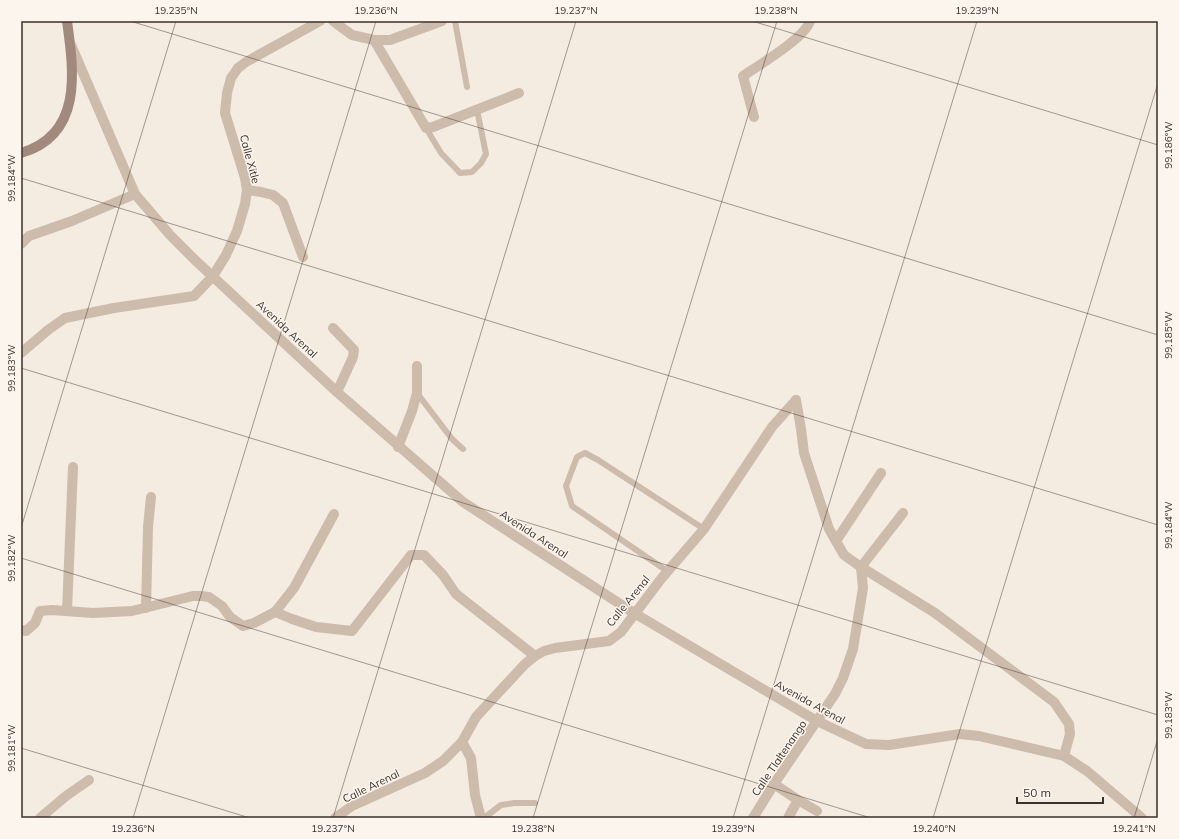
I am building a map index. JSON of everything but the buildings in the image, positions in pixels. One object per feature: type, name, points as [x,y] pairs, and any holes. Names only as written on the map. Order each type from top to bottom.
[{"type":"main road","points":[[21,153],[34,149],[51,138],[63,121],[69,104],[72,80],[70,42],[67,21]]},
{"type":"street","name":"Calle Xitle","points":[[21,353],[65,318],[114,308],[194,296],[212,276],[226,255],[237,231],[245,204],[247,190],[245,178],[225,113],[227,93],[231,78],[238,68],[246,62],[320,21]]},
{"type":"street","points":[[333,21],[352,35],[374,40],[390,40],[442,21]]},
{"type":"street","points":[[754,117],[743,76],[798,37],[809,26],[810,21]]},
{"type":"street","points":[[374,40],[426,128],[433,128],[519,93]]},
{"type":"street","name":"Avenida Arenal","points":[[70,42],[135,194],[170,235],[212,276],[398,447],[463,502],[634,614],[817,721],[866,744],[888,745],[960,734],[979,736],[1064,756],[1087,771],[1142,818]]},
{"type":"street","points":[[247,190],[273,196],[283,203],[303,257]]},
{"type":"street","points":[[21,244],[29,236],[72,221],[135,194]]},
{"type":"street","points":[[332,328],[354,350],[354,358],[338,392]]},
{"type":"street","points":[[398,447],[412,411],[417,393],[417,366]]},
{"type":"street","name":"Calle Arenal","points":[[335,818],[352,806],[389,791],[425,773],[443,761],[462,742],[476,717],[524,664],[544,650],[609,641],[621,632],[668,571],[704,530],[772,427],[796,400],[804,453],[829,529],[836,541]]},
{"type":"street","points":[[67,611],[73,467]]},
{"type":"street","points":[[881,473],[836,541],[844,555],[935,614],[1054,702],[1069,724],[1070,734],[1064,756]]},
{"type":"street","points":[[146,608],[148,527],[151,497]]},
{"type":"street","points":[[861,567],[903,513]]},
{"type":"street","points":[[21,630],[26,631],[35,623],[40,611],[52,610],[93,614],[132,611],[193,596],[209,597],[222,606],[230,617],[242,626],[254,623],[275,612],[294,588],[334,514]]},
{"type":"street","points":[[275,612],[292,620],[316,627],[352,632],[411,555],[424,555],[443,575],[456,594],[535,656]]},
{"type":"street","name":"Calle Tlaltenango","points":[[754,818],[774,784],[835,694],[843,678],[853,649],[863,588],[861,567]]},
{"type":"street","points":[[462,742],[471,758],[475,795],[483,818]]},
{"type":"street","points":[[40,818],[66,796],[89,780]]},
{"type":"street","points":[[774,784],[817,811]]},
{"type":"street","points":[[788,818],[798,800]]},
{"type":"lane","points":[[455,21],[466,87]]},
{"type":"lane","points":[[426,128],[441,153],[460,173],[472,172],[481,163],[486,154],[477,110]]},
{"type":"lane","points":[[417,393],[452,439],[463,449]]},
{"type":"lane","points":[[668,571],[572,506],[566,486],[577,457],[585,453],[598,460],[704,530]]},
{"type":"lane","points":[[483,818],[501,805],[534,803]]}]
